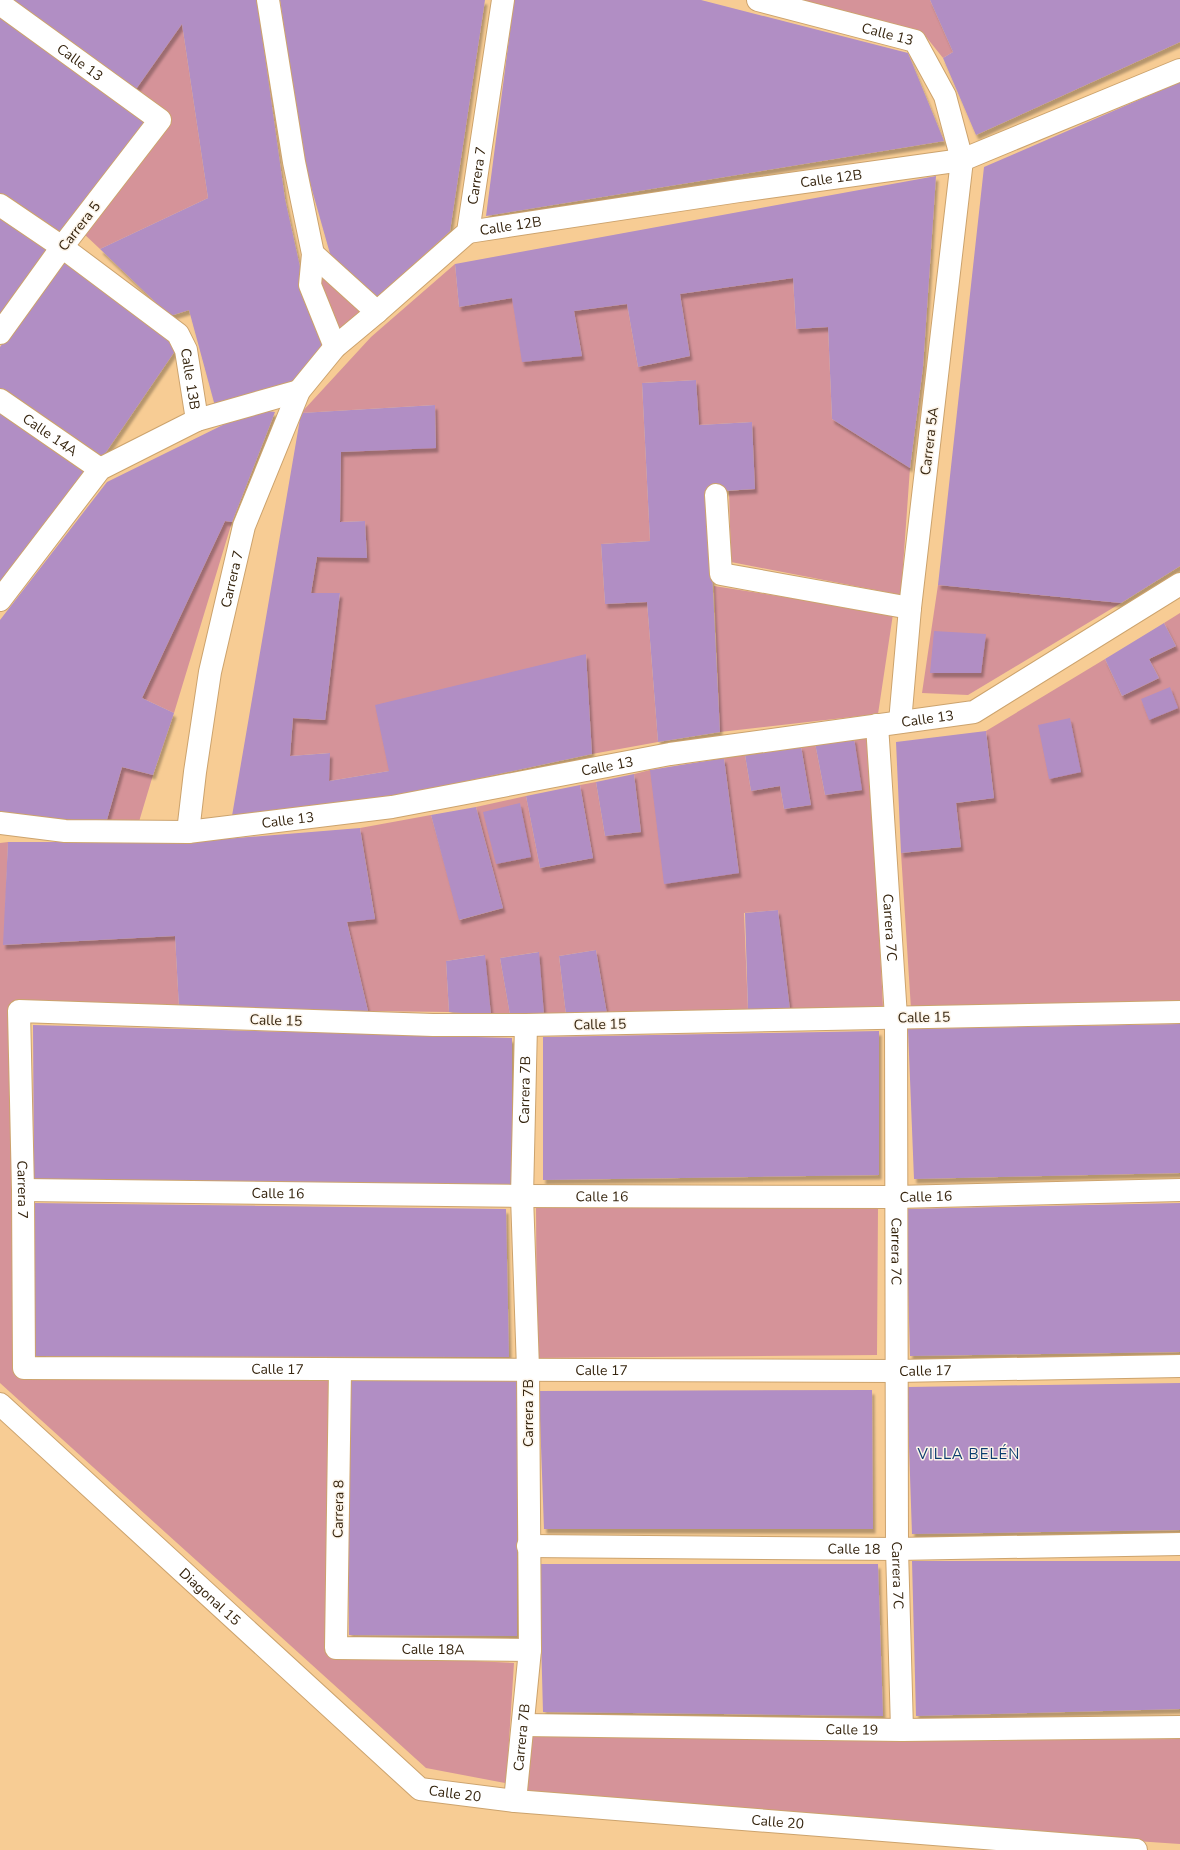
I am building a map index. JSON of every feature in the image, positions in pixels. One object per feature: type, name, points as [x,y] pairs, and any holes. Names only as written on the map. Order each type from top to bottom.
[{"type":"street","points":[[268,0],[294,162],[313,254],[310,284],[335,347]]},
{"type":"street","name":"Carrera 7","points":[[188,832],[210,672],[244,526],[299,391],[335,347],[378,312],[468,232],[503,0]]},
{"type":"street","name":"Calle 13","points":[[758,0],[915,41],[945,96],[962,160]]},
{"type":"street","name":"Calle 13","points":[[0,4],[160,120]]},
{"type":"street","name":"Calle 12B","points":[[468,232],[739,190],[962,160],[1180,70]]},
{"type":"street","name":"Carrera 5","points":[[0,334],[62,247],[160,120]]},
{"type":"street","name":"Carrera 5A","points":[[900,722],[910,608],[962,160]]},
{"type":"street","name":"Calle 13B","points":[[0,205],[62,247],[178,334],[186,350],[196,420],[100,469],[0,600]]},
{"type":"street","points":[[313,254],[378,312]]},
{"type":"street","points":[[196,420],[299,391]]},
{"type":"street","name":"Calle 14A","points":[[0,400],[100,469]]},
{"type":"street","points":[[716,495],[722,574],[910,608]]},
{"type":"street","name":"Calle 13","points":[[1,829],[188,832],[392,807],[670,754],[974,712],[1180,584]]},
{"type":"street","name":"Carrera 7C","points":[[877,725],[896,1017],[897,1549],[902,1730]]},
{"type":"street","name":"Carrera 7","points":[[19,1011],[23,1190],[24,1368]]},
{"type":"street","name":"Calle 15","points":[[19,1011],[425,1025],[526,1025],[1180,1012]]},
{"type":"street","name":"Carrera 7B","points":[[515,1801],[524,1725],[530,1650],[528,1546],[528,1369],[522,1196],[526,1025]]},
{"type":"street","name":"Calle 16","points":[[23,1190],[522,1196],[896,1197],[1180,1190]]},
{"type":"street","name":"Calle 17","points":[[24,1368],[896,1371],[1180,1366]]},
{"type":"street","name":"Carrera 8","points":[[336,1648],[340,1370]]},
{"type":"street","name":"Diagonal 15","points":[[0,1404],[420,1789]]},
{"type":"street","name":"Calle 18","points":[[528,1546],[897,1549],[1180,1544]]},
{"type":"street","name":"Calle 18A","points":[[336,1648],[530,1650]]},
{"type":"street","name":"Calle 19","points":[[524,1725],[902,1730],[1180,1727]]},
{"type":"street","name":"Calle 20","points":[[420,1789],[515,1801],[1136,1850]]},
{"type":"shaded area","points":[[791,0],[930,0],[953,52],[943,58],[923,33]]},
{"type":"shaded area","points":[[182,24],[208,198],[100,249],[83,233],[168,119],[134,92]]},
{"type":"shaded area","points":[[455,264],[459,307],[512,298],[582,356],[574,311],[627,304],[638,367],[690,356],[680,294],[793,278],[796,329],[828,327],[832,419],[910,468],[901,595],[731,562],[729,491],[755,489],[752,422],[699,425],[696,380],[642,383],[650,541],[601,544],[605,604],[647,602],[658,742],[592,754],[586,654],[389,771],[329,781],[329,753],[290,756],[293,718],[325,720],[340,593],[311,593],[317,557],[367,557],[365,521],[340,522],[341,452],[436,447],[435,405],[301,413],[371,337]]},
{"type":"shaded area","points":[[329,274],[367,310],[339,338],[314,285]]},
{"type":"shaded area","points":[[225,521],[232,522],[174,713],[142,698]]},
{"type":"shaded area","points":[[938,585],[1121,603],[968,695],[922,693]]},
{"type":"shaded area","points":[[714,586],[893,614],[878,714],[720,732]]},
{"type":"shaded area","points":[[1180,613],[1180,1004],[911,1009],[901,853],[961,847],[956,803],[994,798],[986,731],[1105,659],[1122,696],[1159,678],[1149,659],[1176,646],[1164,623]]},
{"type":"shaded area","points":[[869,736],[883,1007],[790,1010],[778,910],[744,913],[748,1011],[607,1014],[596,950],[559,956],[566,1015],[544,1015],[538,952],[500,958],[510,1015],[491,1015],[484,955],[446,961],[449,1012],[368,1011],[347,922],[375,918],[360,828],[431,815],[460,920],[503,908],[476,807],[526,796],[540,868],[593,858],[580,785],[596,782],[605,836],[641,832],[634,774],[650,770],[739,873],[724,758],[745,755],[751,791],[780,786],[784,809],[811,805],[801,746],[815,743],[825,795],[861,790],[854,738]]},
{"type":"shaded area","points":[[122,767],[153,775],[138,825],[106,823]]},
{"type":"shaded area","points":[[8,842],[4,945],[175,936],[179,1008],[13,1004],[18,1372],[335,1378],[332,1654],[514,1663],[505,1783],[426,1768],[0,1383],[0,843]]},
{"type":"shaded area","points":[[878,1207],[877,1355],[537,1358],[536,1208]]},
{"type":"shaded area","points":[[533,1731],[862,1741],[1180,1739],[1180,1844],[987,1831],[526,1794]]},
{"type":"building","points":[[5,0],[257,0],[285,199],[304,285],[327,344],[295,383],[215,406],[189,310],[170,316],[100,249],[208,198],[182,24],[134,92]]},
{"type":"building","points":[[280,0],[485,0],[450,231],[378,297],[331,257],[303,158]]},
{"type":"building","points":[[514,0],[701,0],[908,53],[944,141],[486,216]]},
{"type":"building","points":[[930,0],[1180,0],[1180,42],[976,135],[943,58],[953,52]]},
{"type":"building","points":[[0,17],[146,121],[58,233],[0,194]]},
{"type":"building","points":[[1180,82],[1180,566],[1121,603],[938,585],[984,167]]},
{"type":"building","points":[[936,176],[923,367],[910,468],[832,419],[828,327],[796,329],[793,278],[680,294],[690,356],[638,367],[627,304],[574,311],[582,356],[522,362],[512,298],[459,307],[455,264]]},
{"type":"building","points":[[0,218],[49,251],[0,314]]},
{"type":"building","points":[[64,258],[179,345],[102,458],[0,389],[0,347]]},
{"type":"building","points":[[696,380],[699,425],[752,422],[755,489],[708,492],[720,732],[658,742],[647,602],[605,604],[601,544],[650,541],[642,383]]},
{"type":"building","points":[[435,405],[436,448],[341,452],[340,522],[365,521],[367,558],[317,557],[311,593],[340,593],[325,720],[293,718],[290,756],[330,753],[329,781],[389,771],[375,705],[586,654],[592,754],[400,795],[232,816],[301,413]]},
{"type":"building","points":[[260,410],[275,412],[232,522],[225,521],[142,698],[174,713],[153,775],[122,767],[106,823],[0,813],[0,620],[107,482],[237,418]]},
{"type":"building","points":[[0,412],[90,470],[0,591]]},
{"type":"building","points":[[1164,623],[1176,646],[1149,659],[1159,678],[1122,696],[1105,659]]},
{"type":"building","points":[[934,631],[986,634],[981,673],[930,673]]},
{"type":"building","points":[[1170,687],[1178,708],[1149,720],[1141,699]]},
{"type":"building","points":[[1070,718],[1081,772],[1049,779],[1038,725]]},
{"type":"building","points":[[986,731],[994,798],[956,803],[961,847],[901,853],[896,742]]},
{"type":"building","points":[[854,738],[862,790],[825,795],[815,743]]},
{"type":"building","points":[[801,746],[811,805],[784,809],[780,786],[751,791],[745,755]]},
{"type":"building","points":[[724,758],[739,873],[664,884],[650,770]]},
{"type":"building","points":[[634,774],[641,832],[605,836],[596,782]]},
{"type":"building","points":[[580,785],[593,858],[540,868],[526,796]]},
{"type":"building","points":[[520,803],[531,857],[496,864],[483,812]]},
{"type":"building","points":[[476,807],[503,908],[459,920],[431,815]]},
{"type":"building","points":[[360,828],[375,919],[347,922],[368,1011],[179,1008],[175,936],[3,945],[8,842],[187,842]]},
{"type":"building","points":[[778,910],[790,1010],[748,1011],[745,913]]},
{"type":"building","points":[[596,950],[607,1014],[566,1015],[559,956]]},
{"type":"building","points":[[539,952],[544,1015],[510,1015],[500,958]]},
{"type":"building","points":[[485,955],[491,1015],[449,1012],[446,961]]},
{"type":"building","points":[[1180,1024],[1180,1173],[914,1179],[908,1029]]},
{"type":"building","points":[[33,1025],[512,1038],[512,1186],[34,1184]]},
{"type":"building","points":[[879,1031],[879,1175],[543,1180],[543,1037]]},
{"type":"building","points":[[33,1203],[506,1209],[509,1357],[34,1356]]},
{"type":"building","points":[[1180,1203],[1180,1352],[910,1356],[906,1209]]},
{"type":"building","points":[[517,1379],[517,1636],[349,1635],[347,1380]]},
{"type":"building","points":[[1180,1383],[1180,1530],[912,1534],[907,1387]]},
{"type":"building","points":[[872,1390],[873,1529],[544,1529],[539,1391]]},
{"type":"building","points":[[912,1561],[1180,1561],[1180,1709],[916,1716]]},
{"type":"building","points":[[539,1564],[878,1564],[883,1716],[543,1712]]},
{"type":"district","name":"VILLA BELÉN","points":[[969,1454]]}]
